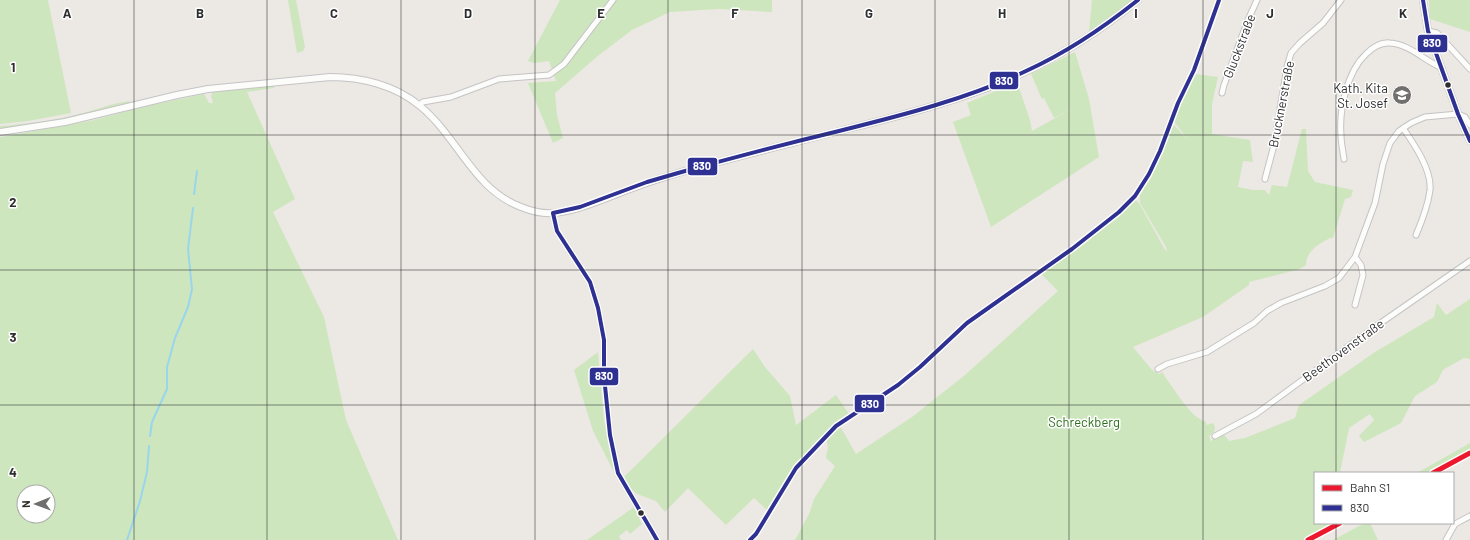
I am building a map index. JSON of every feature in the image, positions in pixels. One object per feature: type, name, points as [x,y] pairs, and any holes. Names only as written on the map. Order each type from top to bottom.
[{"type":"street","points":[[419,105],[423,102],[450,97],[499,79],[549,75],[564,64],[613,0]]},
{"type":"street","points":[[0,132],[65,122],[208,89],[330,77],[349,77],[389,88],[419,105],[434,119],[472,169],[491,190],[501,198],[528,210],[553,213],[580,207],[678,172],[900,116],[987,88],[1040,64],[1089,36],[1138,0]]},
{"type":"street","name":"Gluckstraße","points":[[1222,93],[1248,20],[1257,0]]},
{"type":"street","name":"Brucknerstraße","points":[[1265,179],[1274,145],[1287,66],[1291,53],[1323,23],[1341,0]]},
{"type":"street","points":[[1423,0],[1428,31],[1458,114],[1470,141]]},
{"type":"street","points":[[1428,31],[1437,33],[1470,69]]},
{"type":"street","points":[[1344,159],[1340,133],[1342,109],[1346,89],[1352,72],[1362,58],[1373,47],[1388,42],[1404,46],[1442,68]]},
{"type":"street","points":[[1158,369],[1167,364],[1207,352],[1254,323],[1267,311],[1281,303],[1326,286],[1339,278],[1355,257],[1375,203],[1383,164],[1390,144],[1399,131],[1411,123],[1425,117],[1458,114],[1465,117],[1470,125]]},
{"type":"street","points":[[1403,128],[1415,145],[1427,172],[1430,189],[1425,211],[1416,235]]},
{"type":"street","points":[[553,213],[557,231],[590,282],[598,308],[604,340],[604,376],[610,435],[618,473],[657,540]]},
{"type":"street","points":[[1355,257],[1361,265],[1363,275],[1355,305]]},
{"type":"street","name":"Beethovenstraße","points":[[1215,436],[1256,414],[1372,329],[1470,261]]},
{"type":"street","points":[[1446,540],[1455,524],[1470,516]]},
{"type":"green space","points":[[0,0],[48,0],[71,113],[28,121],[0,124]]},
{"type":"green space","points":[[288,0],[296,0],[305,47],[303,51],[297,53]]},
{"type":"green space","points":[[560,0],[772,0],[772,12],[719,9],[670,12],[632,30],[599,55],[555,93],[557,115],[563,138],[553,143],[528,83],[556,81],[549,61],[534,63],[528,61]]},
{"type":"green space","points":[[1092,0],[1138,0],[1127,9],[1089,32]]},
{"type":"green space","points":[[1429,0],[1470,0],[1470,32],[1430,19]]},
{"type":"green space","points":[[1075,52],[1089,99],[1099,157],[991,227],[953,122],[971,115],[967,103],[1017,82],[1030,120],[1032,131],[1075,107],[1054,118],[1044,98],[1042,99],[1031,74]]},
{"type":"green space","name":"Schreckberg","points":[[1195,74],[1218,77],[1212,104],[1212,134],[1250,140],[1253,162],[1243,161],[1238,187],[1253,190],[1265,190],[1269,195],[1272,185],[1287,187],[1302,129],[1306,129],[1308,171],[1315,182],[1353,190],[1351,197],[1345,199],[1333,238],[1330,238],[1314,248],[1308,256],[1306,265],[1300,269],[1249,282],[1249,285],[1203,317],[1133,347],[1152,370],[1159,374],[1162,372],[1194,414],[1205,421],[1207,425],[1213,423],[1215,427],[1214,432],[1209,436],[1211,442],[1215,436],[1222,432],[1229,441],[1245,438],[1295,418],[1299,405],[1375,352],[1434,317],[1437,303],[1446,315],[1470,299],[1470,359],[1464,358],[1443,370],[1437,382],[1415,396],[1401,423],[1364,442],[1359,436],[1374,420],[1370,414],[1349,428],[1340,472],[1314,472],[1314,524],[1334,524],[1304,540],[795,540],[809,514],[814,499],[835,466],[826,458],[828,447],[826,438],[840,426],[856,454],[912,417],[965,375],[1058,291],[1040,273],[1090,237],[1132,201],[1137,201],[1139,203],[1167,252],[1166,247],[1140,203],[1140,193],[1161,155],[1172,123],[1188,140],[1173,120]]},
{"type":"green space","points":[[274,84],[274,88],[247,92],[295,199],[273,212],[324,317],[346,420],[398,540],[0,540],[0,137],[90,121],[142,107],[204,94],[209,103],[213,103],[211,96],[213,91]]},
{"type":"green space","points":[[129,101],[130,103],[73,118],[0,130],[0,126],[63,118]]},
{"type":"green space","points":[[753,349],[765,367],[790,396],[796,425],[836,395],[849,414],[817,442],[796,465],[784,482],[768,511],[754,498],[726,525],[688,488],[665,512],[656,501],[637,494],[632,490],[624,477]]},
{"type":"green space","points":[[598,352],[604,421],[616,476],[593,431],[574,370]]},
{"type":"green space","points":[[1470,443],[1470,449],[1447,464],[1432,472],[1419,472]]},
{"type":"green space","points":[[634,507],[642,524],[630,534],[627,530],[619,536],[621,540],[587,540]]},
{"type":"green space","points":[[1361,525],[1371,525],[1378,540],[1333,540]]},
{"type":"waterway","points":[[194,194],[197,171]]},
{"type":"waterway","points":[[150,436],[152,422],[167,389],[167,367],[175,338],[188,307],[192,289],[188,249],[193,208]]},
{"type":"waterway","points":[[127,540],[140,501],[147,472],[149,446]]},
{"type":"rail line","name":"S1","points":[[1435,472],[1470,453]]},
{"type":"rail line","name":"S1","points":[[1308,540],[1338,524]]},
{"type":"transit line","name":"830","points":[[553,213],[580,207],[647,182],[678,173],[934,106],[981,90],[1041,64],[1070,48],[1098,30],[1138,0]]},
{"type":"transit line","name":"830","points":[[750,540],[756,534],[796,468],[836,426],[898,385],[920,367],[967,323],[1072,249],[1119,212],[1135,196],[1149,174],[1160,151],[1178,103],[1194,70],[1219,0]]},
{"type":"transit line","name":"830","points":[[1423,0],[1428,31],[1458,114],[1470,141]]},
{"type":"transit line","name":"830","points":[[553,213],[557,231],[590,282],[598,308],[604,340],[604,376],[610,435],[618,473],[657,540]]},
{"type":"place","name":"Kath. Kita St. Josef","points":[[1402,95]]}]
